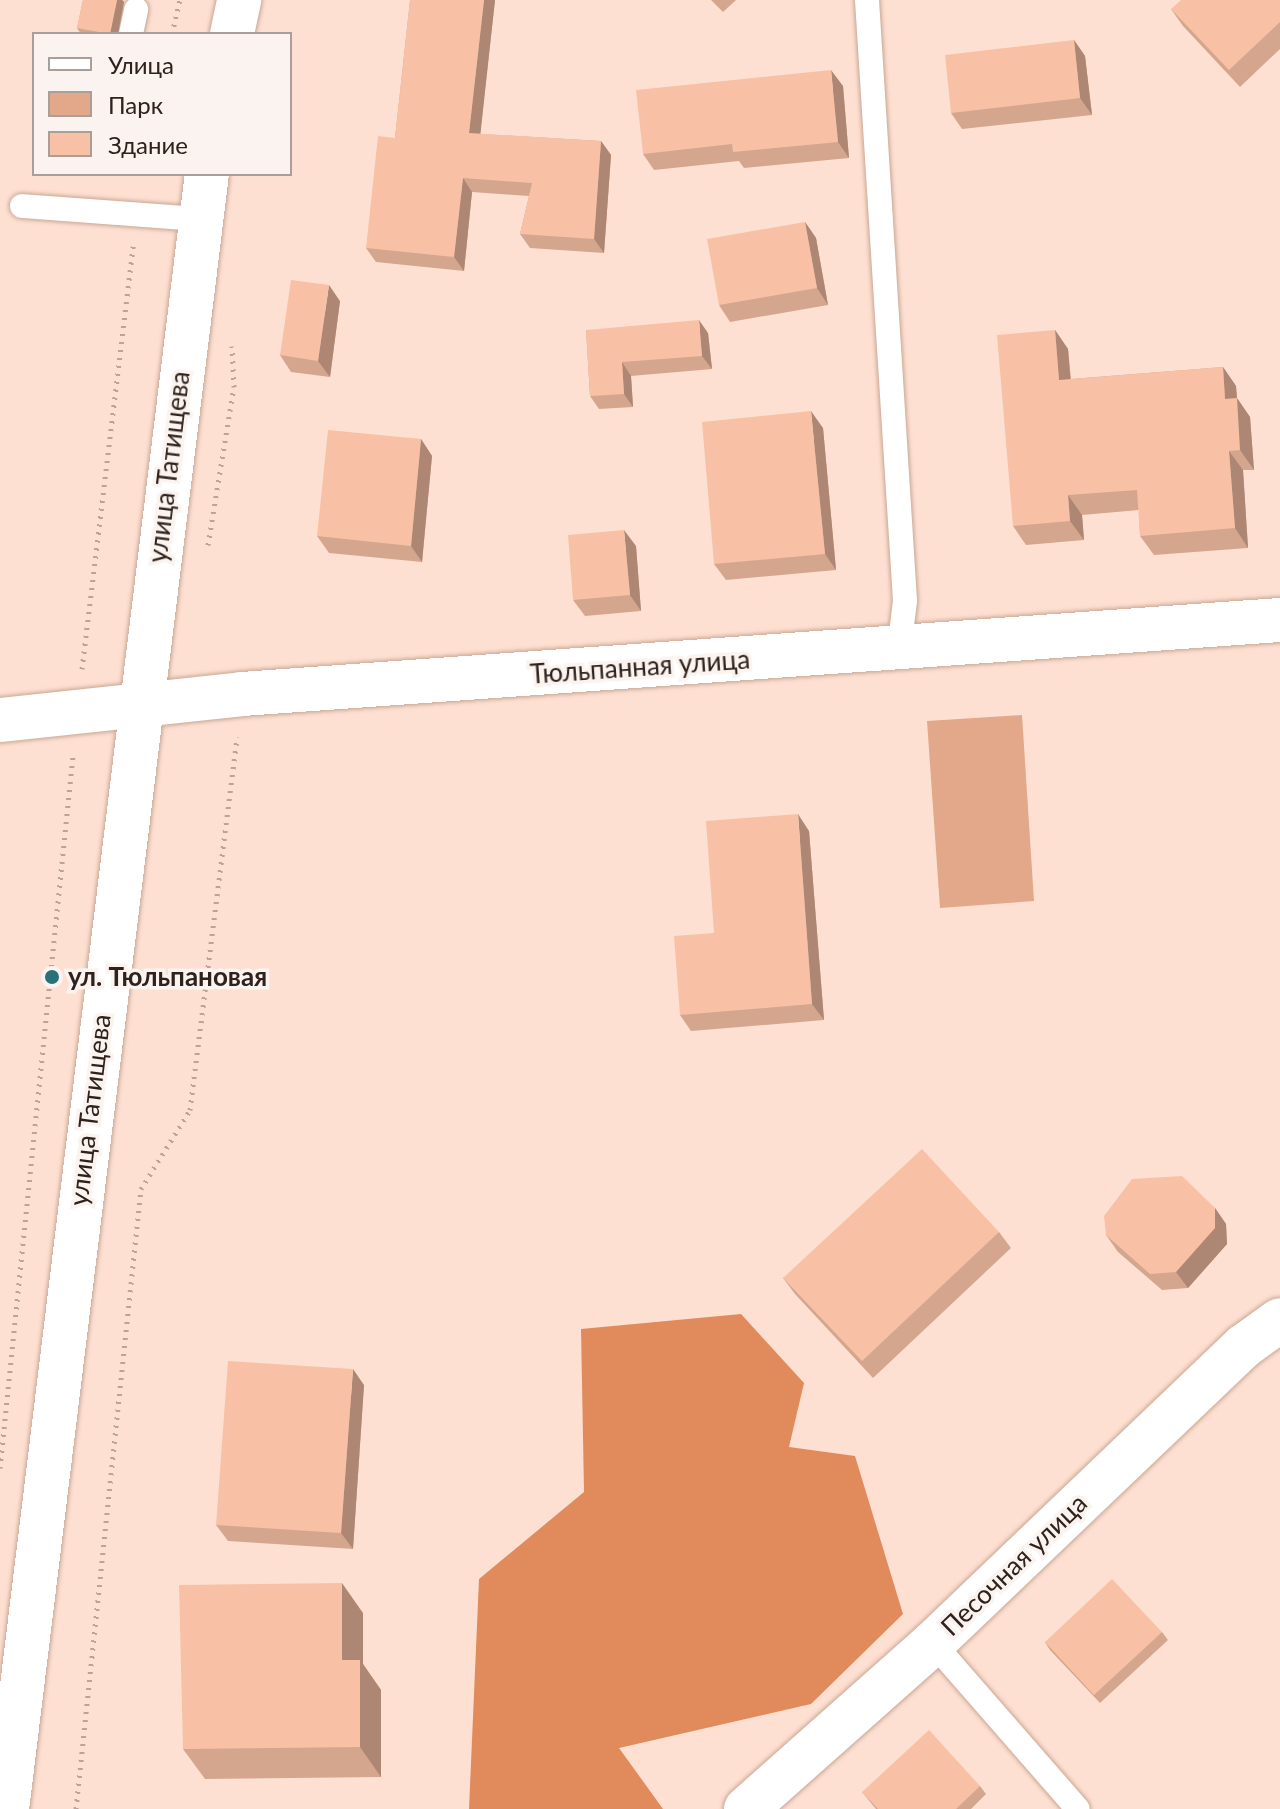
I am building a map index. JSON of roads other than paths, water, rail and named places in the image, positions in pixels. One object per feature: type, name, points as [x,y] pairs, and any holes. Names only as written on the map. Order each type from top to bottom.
[{"type":"street","points":[[232,32],[239,0]]},
{"type":"street","name":"улица Татищева","points":[[7,1809],[139,704],[207,176]]},
{"type":"street","name":"Тюльпанная улица","points":[[0,720],[242,694],[899,650],[1280,620]]},
{"type":"street","name":"Песочная улица","points":[[746,1809],[933,1643],[1244,1346],[1280,1320]]},
{"type":"lane","points":[[867,0],[905,601],[899,650]]},
{"type":"lane","points":[[22,206],[200,219]]},
{"type":"lane","points":[[933,1643],[1078,1809]]},
{"type":"place","name":"ул. Тюльпановая","points":[[52,977]]}]
